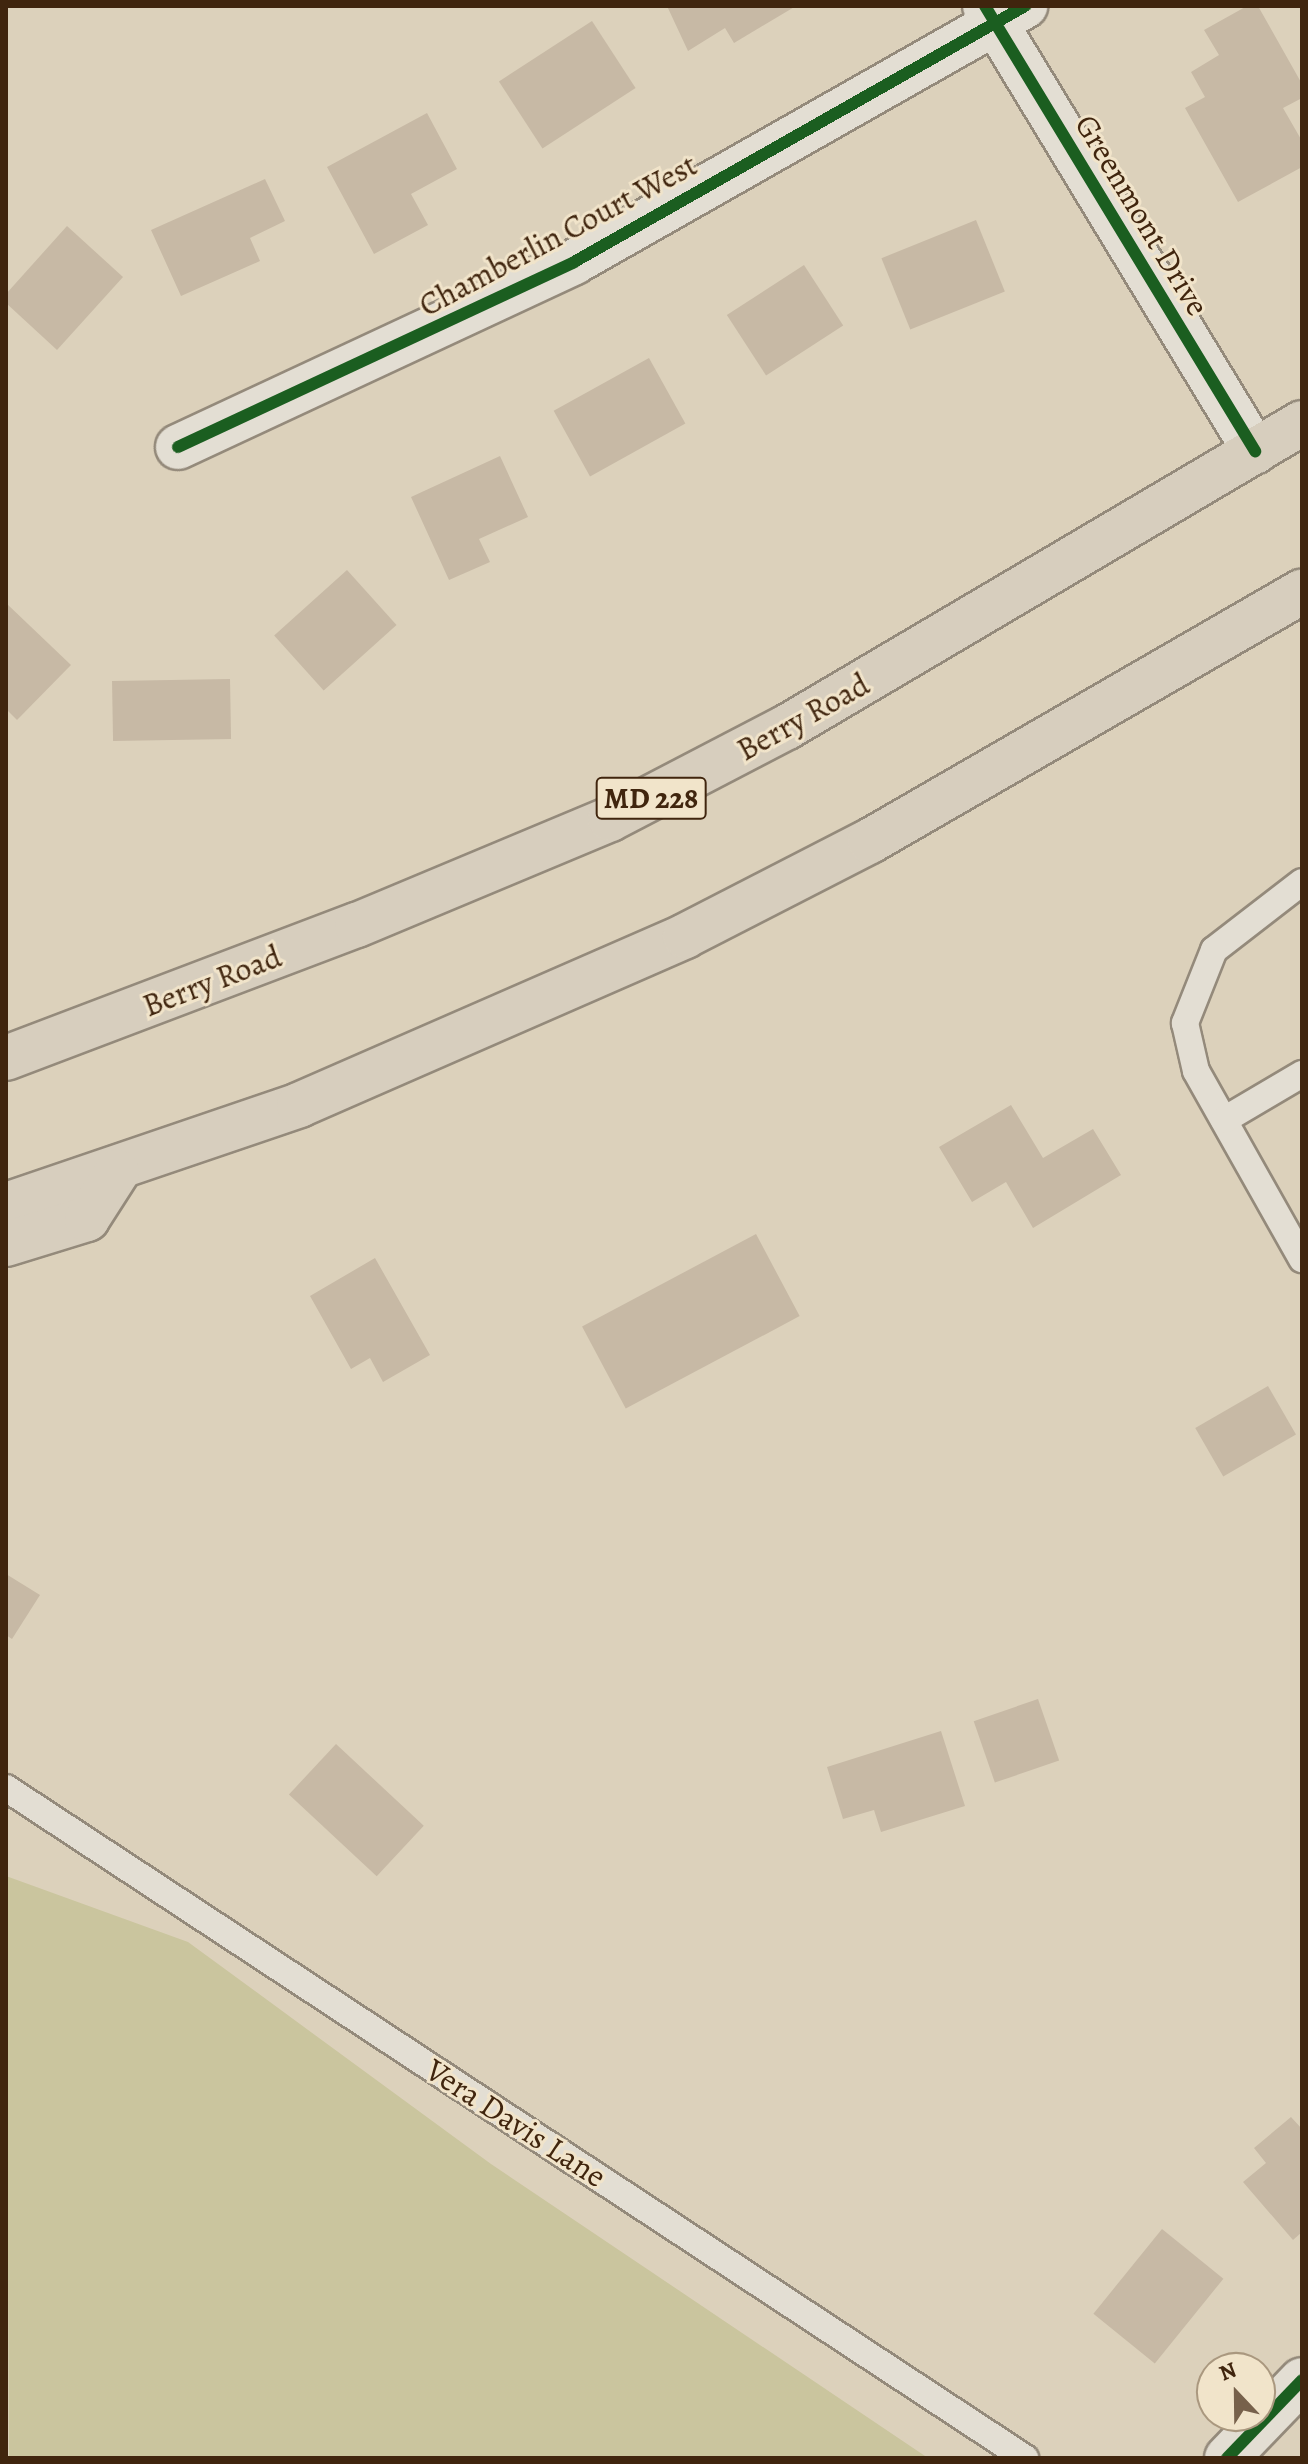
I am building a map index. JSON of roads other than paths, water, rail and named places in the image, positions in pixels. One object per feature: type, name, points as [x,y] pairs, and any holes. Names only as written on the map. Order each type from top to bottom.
[{"type":"highway","name":"Berry Road","points":[[6,1058],[357,925],[610,819],[787,727],[1302,423]]},
{"type":"highway","points":[[6,1205],[117,1172],[468,1036],[685,936],[870,841],[1302,592]]},
{"type":"highway","points":[[6,1244],[87,1219],[117,1172]]},
{"type":"street","name":"Chamberlin Court West","points":[[178,447],[546,276],[1002,12]]},
{"type":"street","name":"Greenmont Drive","points":[[1002,12],[1255,451]]},
{"type":"street","points":[[1227,2458],[1302,2380]]},
{"type":"lane","points":[[1302,882],[1214,950],[1196,981],[1185,1023],[1196,1071],[1302,1259]]},
{"type":"lane","points":[[1224,1120],[1302,1074]]},
{"type":"lane","name":"Vera Davis Lane","points":[[6,1788],[1025,2458]]}]
